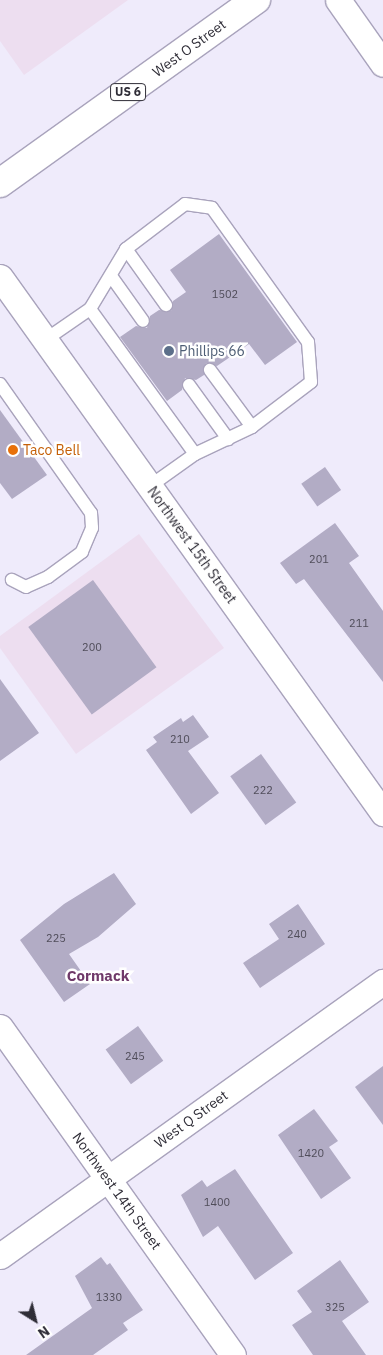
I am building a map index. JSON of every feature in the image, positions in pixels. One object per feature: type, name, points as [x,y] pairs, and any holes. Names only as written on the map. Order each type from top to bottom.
[{"type":"main road","name":"West O Street","points":[[0,183],[256,0]]},
{"type":"street","points":[[338,0],[383,64]]},
{"type":"street","name":"Northwest 15th Street","points":[[0,277],[383,813]]},
{"type":"street","name":"West Q Street","points":[[0,1256],[383,982]]},
{"type":"street","name":"Northwest 14th Street","points":[[0,1027],[233,1355]]},
{"type":"lane","points":[[46,340],[90,309],[126,249],[185,204],[212,208],[308,342],[311,382],[252,427],[195,454],[150,486]]},
{"type":"lane","points":[[126,249],[166,305]]},
{"type":"lane","points":[[111,276],[143,321]]},
{"type":"lane","points":[[90,309],[195,454]]},
{"type":"lane","points":[[210,370],[252,427]]},
{"type":"lane","points":[[0,384],[91,513],[92,528],[82,552],[48,578],[26,587],[12,580]]},
{"type":"lane","points":[[190,385],[228,439]]},
{"type":"shaded area","points":[[0,0],[128,0],[24,75],[0,41]]},
{"type":"shaded area","points":[[139,534],[224,648],[76,754],[0,648],[0,636]]},
{"type":"building","points":[[219,234],[297,342],[265,365],[249,344],[217,366],[206,363],[204,375],[196,380],[185,378],[182,390],[167,401],[120,337],[136,326],[147,328],[150,316],[159,310],[171,311],[173,301],[186,292],[170,270]]},
{"type":"building","name":"Taco Bell","points":[[0,410],[47,475],[12,499],[0,483]]},
{"type":"building","points":[[325,467],[341,490],[317,507],[301,484]]},
{"type":"building","points":[[335,523],[359,556],[349,563],[383,611],[383,682],[304,579],[296,584],[280,563]]},
{"type":"building","points":[[93,580],[156,667],[92,714],[28,627]]},
{"type":"building","points":[[0,679],[39,733],[0,761]]},
{"type":"building","points":[[193,715],[209,737],[188,751],[219,793],[191,814],[146,750],[157,742],[153,737],[181,718],[183,722]]},
{"type":"building","points":[[261,754],[296,803],[266,825],[230,776]]},
{"type":"building","points":[[114,873],[136,904],[98,937],[69,954],[90,984],[64,1002],[20,940],[64,904]]},
{"type":"building","points":[[298,904],[325,944],[260,988],[243,963],[279,939],[269,924]]},
{"type":"building","points":[[138,1026],[163,1061],[131,1084],[106,1050]]},
{"type":"building","points":[[383,1066],[383,1125],[355,1087]]},
{"type":"building","points":[[314,1109],[338,1141],[329,1147],[351,1178],[321,1199],[278,1135]]},
{"type":"building","points":[[235,1169],[293,1253],[255,1280],[218,1226],[203,1237],[181,1195],[202,1180],[207,1187]]},
{"type":"building","points":[[101,1257],[107,1265],[110,1263],[143,1310],[123,1323],[128,1330],[93,1355],[26,1355],[92,1308],[75,1276]]},
{"type":"building","points":[[340,1260],[369,1302],[342,1321],[366,1355],[313,1355],[292,1325],[312,1312],[297,1291]]},
{"type":"place","name":"Phillips 66","points":[[169,351]]},
{"type":"place","name":"Taco Bell","points":[[13,450]]},
{"type":"district","name":"Cormack","points":[[98,976]]}]
